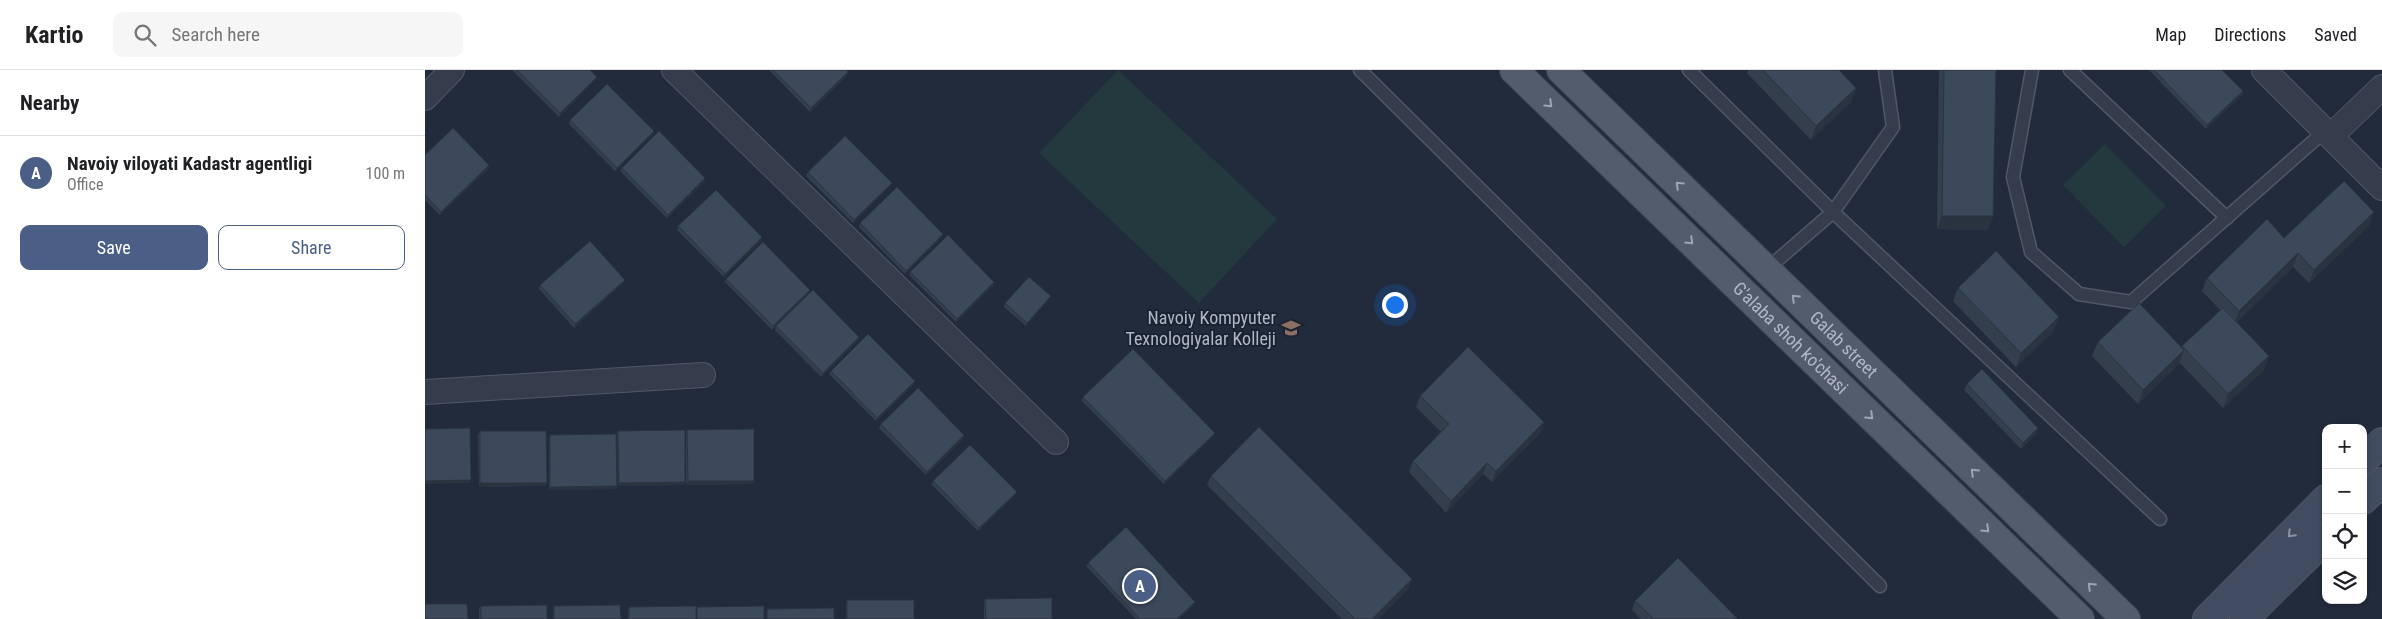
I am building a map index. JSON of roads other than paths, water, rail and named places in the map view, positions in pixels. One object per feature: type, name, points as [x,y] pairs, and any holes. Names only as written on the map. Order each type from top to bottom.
[{"type":"main road","name":"G'alaba shoh ko'chasi","points":[[1513,70],[2074,613]]},
{"type":"main road","name":"Galab street","points":[[1561,70],[2126,619]]},
{"type":"main road","points":[[2367,457],[2382,442]]},
{"type":"main road","points":[[2367,496],[2382,482]]},
{"type":"main road","points":[[2207,619],[2322,503]]},
{"type":"main road","points":[[2244,619],[2322,542]]},
{"type":"street","points":[[425,98],[452,70]]},
{"type":"street","points":[[674,70],[1057,442]]},
{"type":"street","points":[[2264,70],[2382,188]]},
{"type":"street","points":[[2329,133],[2382,87]]},
{"type":"street","points":[[425,392],[703,375]]},
{"type":"lane","points":[[1360,70],[1880,586]]},
{"type":"lane","points":[[1689,70],[1833,212],[2160,519]]},
{"type":"lane","points":[[1767,270],[1833,212],[1893,127],[1885,70]]},
{"type":"lane","points":[[2032,70],[2013,177],[2031,252],[2079,294],[2131,302],[2227,218],[2329,133]]},
{"type":"lane","points":[[2071,70],[2227,218]]},
{"type":"place","name":"Navoiy Kompyuter Texnologiyalar Kolleji","points":[[1291,328]]},
{"type":"place","name":"Navoiy viloyati Kadastr agentligi","points":[[1140,586]]}]
